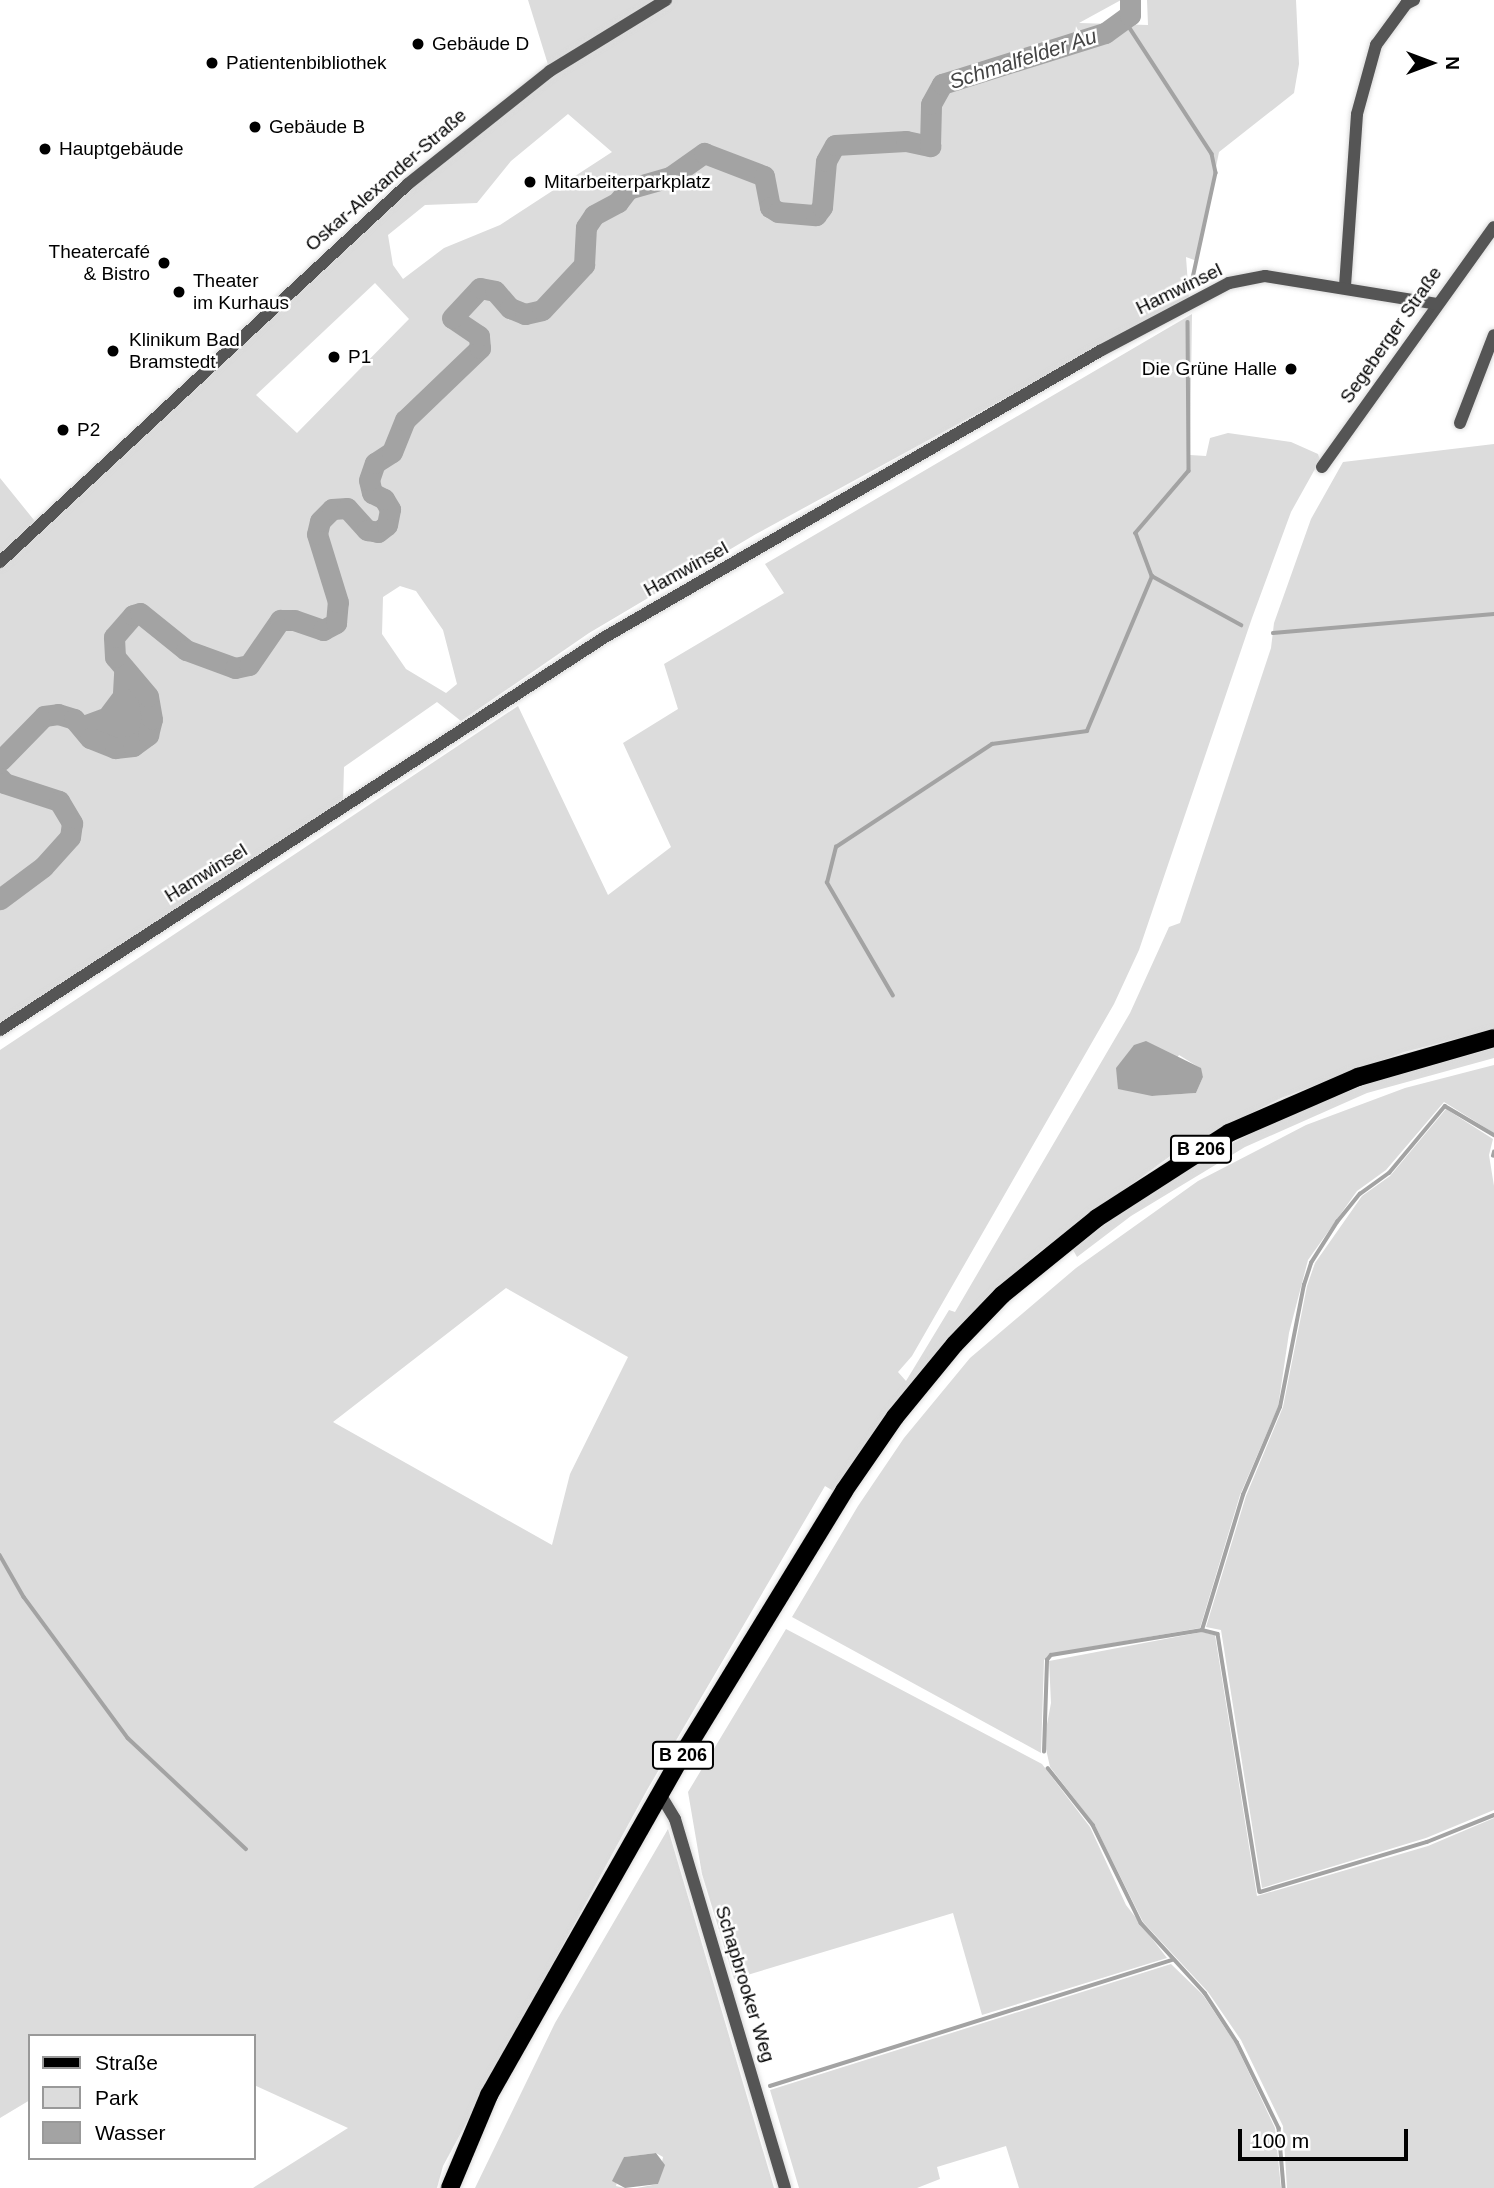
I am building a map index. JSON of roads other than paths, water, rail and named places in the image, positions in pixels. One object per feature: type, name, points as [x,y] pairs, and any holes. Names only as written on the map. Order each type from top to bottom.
[{"type":"main road","name":"B 206","points":[[450,2188],[489,2095],[660,1794],[887,1427],[1002,1296],[1097,1218],[1229,1133],[1358,1077],[1494,1038]]},
{"type":"street","name":"Oskar-Alexander-Straße","points":[[0,562],[365,221],[489,116],[585,46],[666,0]]},
{"type":"street","points":[[1345,286],[1357,114],[1376,45],[1406,4],[1414,0]]},
{"type":"street","name":"Segeberger Straße","points":[[1322,467],[1494,227]]},
{"type":"street","name":"Hamwinsel","points":[[0,1031],[605,636],[1100,351],[1229,283],[1265,276],[1345,286],[1437,304]]},
{"type":"street","points":[[1460,424],[1494,335]]},
{"type":"street","name":"Schapbrooker Weg","points":[[660,1794],[675,1819],[785,2188]]},
{"type":"water","points":[[115,657],[148,696],[152,719],[148,735],[133,746],[115,748],[90,738],[74,719],[101,709],[113,693]]},
{"type":"water","points":[[1146,1041],[1201,1068],[1203,1077],[1196,1093],[1152,1096],[1118,1089],[1116,1068],[1134,1045]]},
{"type":"water","points":[[656,2153],[665,2165],[658,2184],[625,2188],[612,2181],[624,2157]]},
{"type":"waterway","name":"Schmalfelder Au","points":[[0,761],[44,716],[58,714],[74,719],[90,738],[115,748],[133,746],[148,735],[152,719],[148,696],[115,657],[114,637],[133,615],[140,613],[186,650],[235,668],[249,665],[280,620],[294,620],[323,630],[336,623],[338,602],[317,534],[320,521],[332,509],[347,508],[367,530],[378,532],[387,525],[390,509],[384,499],[372,493],[369,480],[375,463],[392,452],[405,420],[480,348],[479,336],[452,318],[480,288],[495,291],[510,308],[525,314],[542,310],[584,265],[586,227],[594,215],[618,202],[628,189],[670,177],[704,153],[764,176],[770,207],[778,212],[816,215],[822,207],[826,161],[835,145],[906,141],[930,146],[931,104],[942,84],[1105,33],[1130,15],[1130,0]]},
{"type":"waterway","points":[[1124,19],[1212,154],[1216,173],[1191,288]]},
{"type":"waterway","points":[[1188,322],[1189,471],[1136,533],[1152,576],[1241,625]]},
{"type":"waterway","points":[[893,996],[827,883],[836,847],[992,744],[1087,731],[1152,576]]},
{"type":"waterway","points":[[1273,633],[1494,614]]},
{"type":"waterway","name":"Schmalfelder Au","points":[[0,778],[4,783],[59,801],[72,823],[70,837],[43,867],[0,899]]},
{"type":"waterway","points":[[1044,1752],[1047,1660],[1051,1655],[1202,1630],[1243,1495],[1280,1407],[1304,1285],[1311,1263],[1337,1222],[1360,1194],[1389,1173],[1445,1106],[1494,1135]]},
{"type":"waterway","points":[[1493,1156],[1494,1152]]},
{"type":"waterway","points":[[0,1555],[24,1597],[128,1738],[246,1849]]},
{"type":"waterway","points":[[1202,1630],[1218,1634],[1260,1892],[1427,1842],[1494,1815]]},
{"type":"waterway","points":[[1048,1768],[1093,1825],[1141,1923],[1205,1993],[1237,2042],[1279,2128],[1284,2188]]},
{"type":"waterway","points":[[770,2086],[1173,1960]]},
{"type":"place","name":"Gebäude D","points":[[418,44]]},
{"type":"place","name":"Patientenbibliothek","points":[[212,63]]},
{"type":"place","name":"Gebäude B","points":[[255,127]]},
{"type":"place","name":"Hauptgebäude","points":[[45,149]]},
{"type":"place","name":"Mitarbeiterparkplatz","points":[[530,182]]},
{"type":"place","name":"Theatercafé & Bistro","points":[[164,263]]},
{"type":"place","name":"Theater im Kurhaus","points":[[179,292]]},
{"type":"place","name":"Klinikum Bad Bramstedt","points":[[113,351]]},
{"type":"place","name":"P1","points":[[334,357]]},
{"type":"place","name":"Die Grüne Halle","points":[[1291,369]]},
{"type":"place","name":"P2","points":[[63,430]]}]
